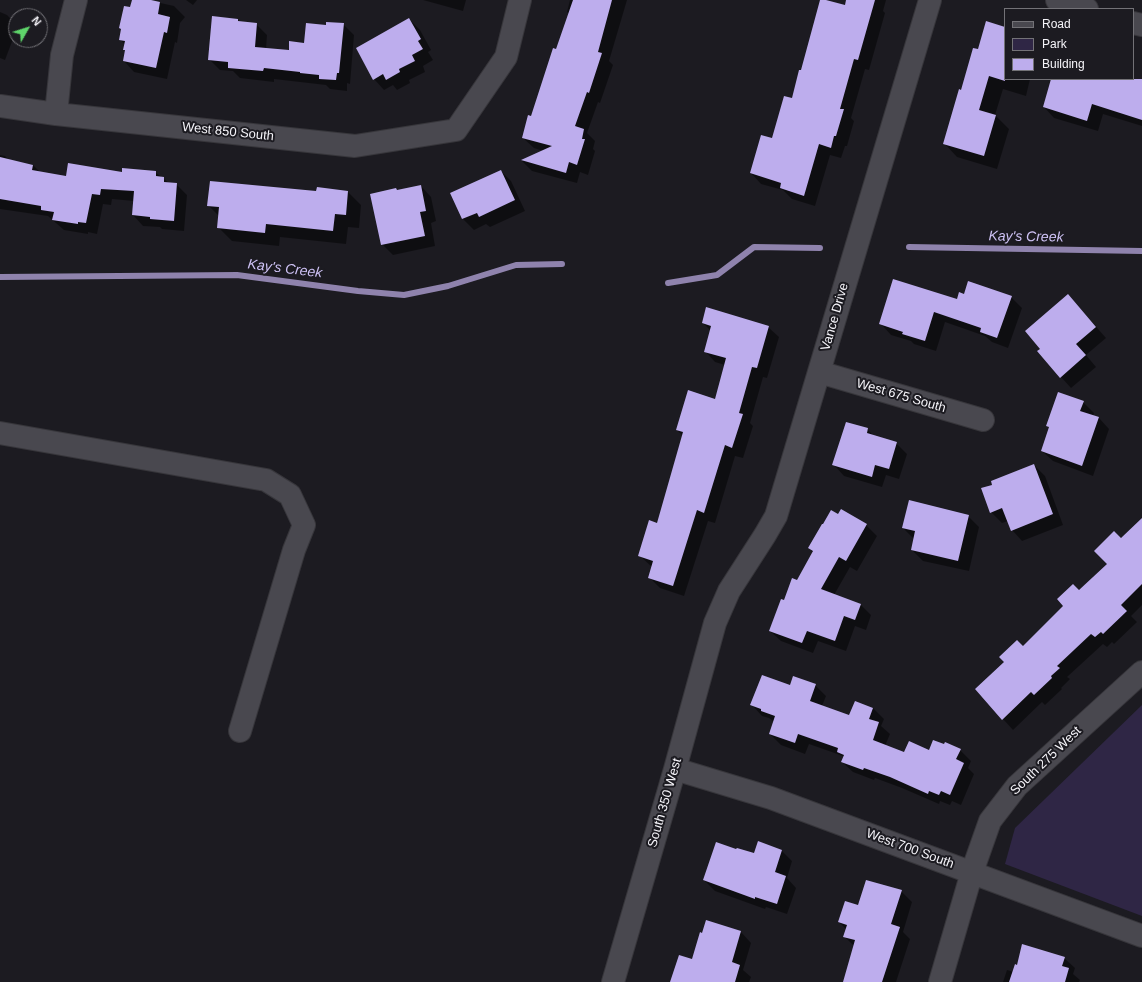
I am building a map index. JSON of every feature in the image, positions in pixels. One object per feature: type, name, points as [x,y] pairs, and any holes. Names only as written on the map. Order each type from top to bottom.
[{"type":"street","points":[[56,114],[62,55],[76,0]]},
{"type":"street","name":"West 850 South","points":[[0,106],[56,114],[355,146],[456,130],[506,57],[520,0]]},
{"type":"street","name":"Vance Drive","points":[[715,623],[728,591],[776,516],[930,0]]},
{"type":"street","points":[[1057,0],[1084,8]]},
{"type":"street","name":"West 675 South","points":[[819,372],[983,420]]},
{"type":"street","points":[[0,433],[266,480],[290,495],[304,525],[294,550],[240,731]]},
{"type":"street","name":"South 350 West","points":[[613,982],[676,769],[715,623]]},
{"type":"street","name":"South 275 West","points":[[940,982],[972,872],[990,821],[1017,786],[1142,672]]},
{"type":"street","name":"West 700 South","points":[[676,769],[771,798],[1142,936]]},
{"type":"green space","points":[[1142,705],[1142,916],[1005,864],[1015,828]]},
{"type":"building","points":[[132,0],[151,0],[160,2],[158,14],[170,17],[167,33],[164,32],[156,68],[123,61],[125,41],[119,40],[121,29],[119,28],[124,6],[130,7]]},
{"type":"building","points":[[573,0],[612,0],[598,52],[602,53],[589,93],[587,92],[575,126],[584,129],[582,139],[585,139],[577,165],[569,162],[566,173],[521,160],[552,146],[522,138],[528,115],[531,116],[553,48],[556,49]]},
{"type":"building","points":[[820,0],[845,5],[846,0],[875,0],[858,60],[854,59],[840,109],[844,109],[836,136],[834,136],[831,148],[819,144],[804,196],[780,188],[781,183],[750,173],[761,135],[772,138],[784,96],[792,98]]},
{"type":"building","points":[[212,16],[257,23],[255,47],[289,50],[289,41],[304,43],[306,23],[326,25],[326,22],[344,23],[339,73],[337,73],[336,80],[319,79],[319,75],[264,68],[263,71],[228,68],[228,62],[208,60]]},
{"type":"building","points":[[409,18],[421,39],[418,41],[423,49],[412,55],[415,61],[399,69],[400,72],[386,80],[383,74],[373,80],[356,48]]},
{"type":"building","points":[[986,21],[1004,27],[1005,81],[989,76],[979,110],[996,115],[984,156],[943,144],[973,48],[978,49]]},
{"type":"building","points":[[1142,79],[1142,120],[1092,104],[1087,121],[1043,107],[1051,80]]},
{"type":"building","points":[[0,157],[33,165],[32,170],[66,176],[68,163],[122,172],[122,168],[156,171],[156,176],[164,177],[164,182],[177,183],[174,221],[150,219],[150,217],[132,215],[134,191],[101,189],[100,195],[92,194],[86,223],[78,222],[78,224],[52,220],[54,212],[41,210],[41,206],[0,199]]},
{"type":"building","points":[[501,170],[515,200],[479,217],[477,213],[462,219],[450,193]]},
{"type":"building","points":[[210,181],[316,191],[317,187],[348,191],[346,215],[335,214],[333,231],[266,224],[265,233],[217,228],[219,207],[207,206]]},
{"type":"building","points":[[421,185],[426,211],[420,212],[425,236],[381,245],[370,194],[396,188],[397,190]]},
{"type":"building","points":[[893,279],[957,299],[959,292],[964,294],[968,281],[1012,296],[997,338],[980,332],[981,328],[934,312],[925,341],[902,334],[903,332],[879,324]]},
{"type":"building","points":[[1068,294],[1096,327],[1076,344],[1086,355],[1060,378],[1037,351],[1040,349],[1025,331]]},
{"type":"building","points":[[706,307],[769,326],[757,368],[752,367],[739,413],[743,414],[732,448],[725,445],[704,513],[697,510],[673,586],[648,578],[653,561],[638,556],[649,520],[657,523],[683,432],[676,430],[688,390],[715,399],[726,358],[704,352],[711,326],[702,323]]},
{"type":"building","points":[[1058,392],[1084,401],[1080,411],[1099,417],[1082,466],[1041,451],[1049,427],[1046,426]]},
{"type":"building","points":[[846,422],[868,428],[867,433],[897,442],[889,469],[875,465],[872,477],[832,465]]},
{"type":"building","points":[[1034,464],[1053,514],[1011,531],[1002,508],[990,513],[981,488],[992,485],[991,481]]},
{"type":"building","points":[[909,500],[969,515],[958,561],[911,550],[915,531],[902,528]]},
{"type":"building","points":[[841,509],[867,524],[846,561],[839,557],[821,589],[861,604],[855,620],[844,616],[835,641],[807,631],[802,643],[769,631],[781,599],[784,600],[792,578],[797,580],[813,551],[808,548],[822,524],[831,510],[838,514]]},
{"type":"building","points":[[1142,518],[1142,584],[1121,605],[1127,611],[1103,634],[1101,632],[1095,637],[1091,634],[1057,666],[1060,668],[1051,676],[1052,678],[1034,695],[1031,692],[1002,720],[975,689],[1004,662],[999,657],[1017,640],[1023,646],[1063,606],[1057,599],[1073,584],[1079,590],[1107,564],[1094,551],[1114,531],[1121,538]]},
{"type":"building","points":[[762,675],[790,685],[793,676],[816,684],[810,701],[849,715],[855,701],[873,708],[869,719],[879,722],[873,740],[904,752],[909,741],[929,750],[933,740],[944,744],[945,742],[961,749],[956,759],[964,763],[950,795],[941,791],[939,795],[929,791],[928,794],[890,777],[864,768],[863,770],[841,762],[844,755],[837,752],[838,748],[798,734],[795,743],[769,734],[775,716],[750,705]]},
{"type":"building","points":[[758,841],[782,850],[775,872],[786,876],[777,904],[755,897],[755,899],[703,880],[716,842],[754,853]]},
{"type":"building","points":[[866,880],[902,890],[891,924],[900,927],[882,982],[843,982],[855,940],[843,937],[847,925],[838,922],[845,901],[858,905]]},
{"type":"building","points":[[706,920],[741,931],[732,962],[740,965],[735,982],[670,982],[679,955],[692,959],[700,932],[702,933]]},
{"type":"building","points":[[1022,944],[1065,957],[1062,966],[1069,968],[1065,982],[1009,982],[1015,964],[1017,965]]},
{"type":"waterway","name":"Kay's Creek","points":[[668,283],[717,275],[754,247],[820,248]]},
{"type":"waterway","name":"Kay's Creek","points":[[909,247],[1142,251]]},
{"type":"waterway","name":"Kay's Creek","points":[[0,277],[237,275],[358,291],[404,295],[448,286],[516,265],[562,264]]}]
